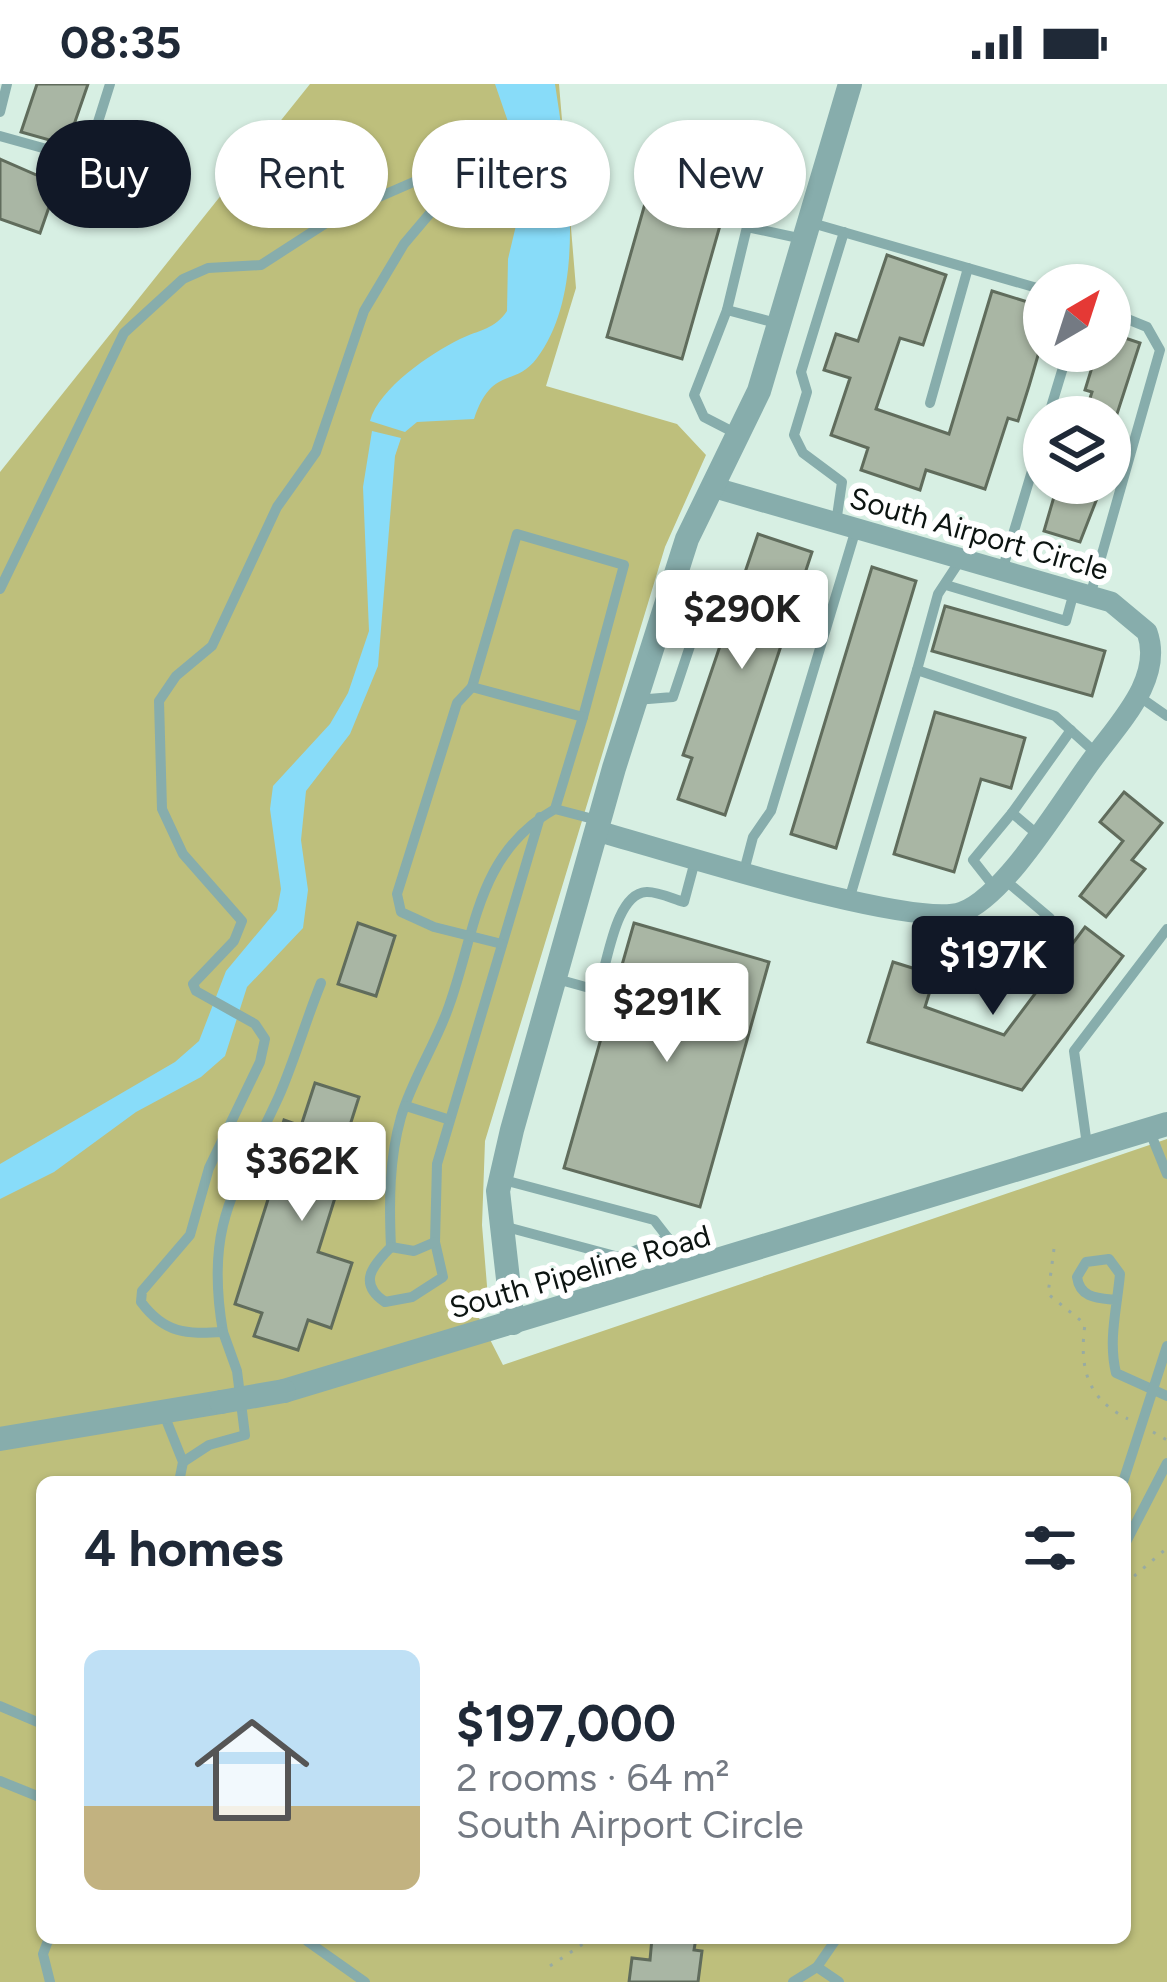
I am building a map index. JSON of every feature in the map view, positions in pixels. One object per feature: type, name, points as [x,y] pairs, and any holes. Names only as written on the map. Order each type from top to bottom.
[{"type":"street","points":[[513,1323],[500,1226],[500,1179],[674,581],[780,325],[850,84]]},
{"type":"street","name":"South Airport Circle","points":[[712,487],[1082,594],[1128,612],[1147,632],[1151,668],[1137,695],[1036,834],[999,883],[960,914],[936,916]]},
{"type":"street","points":[[599,826],[849,900],[936,916]]},
{"type":"street","name":"South Pipeline Road","points":[[0,1439],[284,1391],[1158,1126]]},
{"type":"lane","points":[[0,112],[8,84]]},
{"type":"lane","points":[[0,136],[86,160],[110,84]]},
{"type":"lane","points":[[0,589],[124,333],[144,310],[183,279],[208,268],[261,266],[355,207],[424,177],[441,183],[437,205],[404,244],[364,310],[316,452],[277,507],[212,646],[176,676],[159,701],[163,809],[183,854],[242,921],[234,941],[194,979],[196,991],[255,1024],[265,1039],[260,1062],[209,1168],[190,1235],[142,1291],[141,1302],[175,1332],[224,1332]]},
{"type":"lane","points":[[738,434],[704,417],[694,395],[727,310],[747,227],[844,232],[1023,284]]},
{"type":"lane","points":[[745,871],[753,837],[771,811],[846,526],[842,482],[803,453],[794,435],[807,392],[801,372],[844,232]]},
{"type":"lane","points":[[930,403],[968,268]]},
{"type":"lane","points":[[727,310],[780,325]]},
{"type":"lane","points":[[946,585],[1066,621],[1082,594],[1160,350],[1147,327],[1131,321]]},
{"type":"lane","points":[[1002,571],[1023,501]]},
{"type":"lane","points":[[391,1247],[390,1173],[406,1106],[442,1026],[467,934],[490,870],[528,824],[555,809],[624,565],[517,534],[472,687],[457,703],[397,894],[401,912],[434,928],[467,934],[502,944]]},
{"type":"lane","points":[[849,900],[938,594],[961,559]]},
{"type":"lane","points":[[636,700],[673,697],[705,601],[674,581]]},
{"type":"lane","points":[[916,670],[1055,716],[1096,753]]},
{"type":"lane","points":[[472,687],[583,717]]},
{"type":"lane","points":[[1137,695],[1167,716]]},
{"type":"lane","points":[[936,916],[1012,976],[1050,926],[1049,918],[973,860],[1071,730]]},
{"type":"lane","points":[[555,809],[599,826]]},
{"type":"lane","points":[[1012,813],[1036,834]]},
{"type":"lane","points":[[435,1242],[414,1251],[391,1247],[372,1263],[368,1275],[375,1295],[386,1302],[412,1297],[443,1277],[435,1242],[437,1164],[541,817]]},
{"type":"lane","points":[[557,979],[593,989],[600,983],[623,909],[634,896],[648,891],[684,902],[696,858]]},
{"type":"lane","points":[[1087,1145],[1074,1051],[1167,929]]},
{"type":"lane","points":[[183,1462],[209,1445],[245,1435],[237,1371],[224,1332],[216,1277],[233,1183],[278,1097],[320,983]]},
{"type":"lane","points":[[406,1106],[447,1119]]},
{"type":"lane","points":[[1158,1126],[1167,1174]]},
{"type":"lane","points":[[500,1179],[654,1220],[668,1238],[681,1274]]},
{"type":"lane","points":[[500,1226],[619,1257],[668,1238]]},
{"type":"lane","points":[[1117,1300],[1089,1296],[1080,1289],[1077,1277],[1086,1262],[1097,1256],[1114,1262],[1120,1274],[1117,1300],[1110,1349],[1116,1373],[1136,1387],[1167,1396]]},
{"type":"lane","points":[[1125,1476],[1167,1346]]},
{"type":"lane","points":[[163,1412],[183,1462],[180,1476]]},
{"type":"lane","points":[[1131,1532],[1167,1463]]},
{"type":"lane","points":[[0,1706],[36,1721]]},
{"type":"lane","points":[[0,1781],[36,1796]]},
{"type":"lane","points":[[47,1944],[43,1954],[50,1982]]},
{"type":"lane","points":[[311,1944],[365,1982]]},
{"type":"lane","points":[[793,1982],[817,1967],[833,1944]]},
{"type":"lane","points":[[817,1967],[833,1980]]},
{"type":"path","points":[[1054,1249],[1048,1294],[1085,1324],[1081,1355],[1096,1397],[1167,1440]]},
{"type":"path","points":[[1131,1579],[1167,1548]]},
{"type":"path","points":[[550,1966],[583,1944]]},
{"type":"green space","points":[[310,84],[559,84],[562,120],[412,120],[412,228],[571,228],[576,288],[546,386],[677,424],[706,455],[665,547],[485,1141],[482,1225],[488,1298],[478,1316],[503,1365],[1167,1139],[1167,1982],[0,1982],[0,472],[215,203],[215,228],[388,228],[388,120],[281,120]]},
{"type":"water","points":[[495,84],[555,84],[560,120],[507,120]]},
{"type":"water","points":[[515,228],[570,228],[563,297],[553,330],[537,358],[488,391],[474,419],[417,422],[405,432],[370,421],[384,396],[421,363],[502,317],[507,311],[508,259]]},
{"type":"water","points":[[372,431],[401,438],[395,456],[378,666],[350,734],[306,791],[301,840],[308,890],[303,928],[247,987],[225,1056],[201,1077],[136,1112],[54,1172],[0,1199],[0,1164],[175,1062],[199,1041],[226,971],[277,910],[281,889],[270,809],[273,786],[330,724],[348,693],[369,631],[363,487]]},
{"type":"building","points":[[37,84],[88,84],[76,120],[36,120],[36,136],[21,132]]},
{"type":"building","points":[[0,159],[36,175],[36,228],[42,228],[40,233],[0,219]]},
{"type":"building","points":[[638,228],[719,228],[682,359],[607,337]]},
{"type":"building","points":[[887,255],[946,275],[923,345],[900,338],[876,409],[949,434],[992,291],[1023,301],[1023,372],[1033,372],[1018,421],[1008,418],[985,489],[926,470],[920,490],[861,470],[868,448],[831,435],[850,378],[824,370],[836,334],[858,341]]},
{"type":"building","points":[[1131,340],[1140,343],[1131,371]]},
{"type":"building","points":[[1091,372],[1131,372],[1123,396],[1091,396],[1092,392],[1085,390]]},
{"type":"building","points":[[1052,504],[1095,504],[1080,542],[1044,531]]},
{"type":"building","points":[[758,534],[812,552],[725,815],[678,799],[692,758],[683,755]]},
{"type":"building","points":[[872,567],[916,581],[836,848],[791,834]]},
{"type":"building","points":[[945,606],[1105,651],[1092,696],[932,651]]},
{"type":"building","points":[[935,712],[1025,738],[1011,788],[981,779],[954,872],[894,854]]},
{"type":"building","points":[[1124,792],[1162,823],[1132,860],[1145,869],[1106,917],[1080,896],[1123,841],[1100,822]]},
{"type":"building","points":[[358,923],[395,936],[376,996],[338,984]]},
{"type":"building","points":[[634,923],[769,962],[700,1207],[564,1168]]},
{"type":"building","points":[[1085,927],[1123,956],[1022,1090],[868,1042],[893,962],[935,975],[925,1007],[1004,1035]]},
{"type":"building","points":[[315,1083],[359,1097],[338,1163],[363,1171],[357,1191],[339,1185],[318,1252],[352,1263],[331,1328],[308,1320],[298,1350],[254,1336],[262,1313],[235,1304],[277,1171],[269,1169],[284,1120],[301,1126]]},
{"type":"building","points":[[651,1944],[695,1944],[694,1950],[702,1951],[698,1982],[629,1982],[632,1958],[650,1960]]}]
